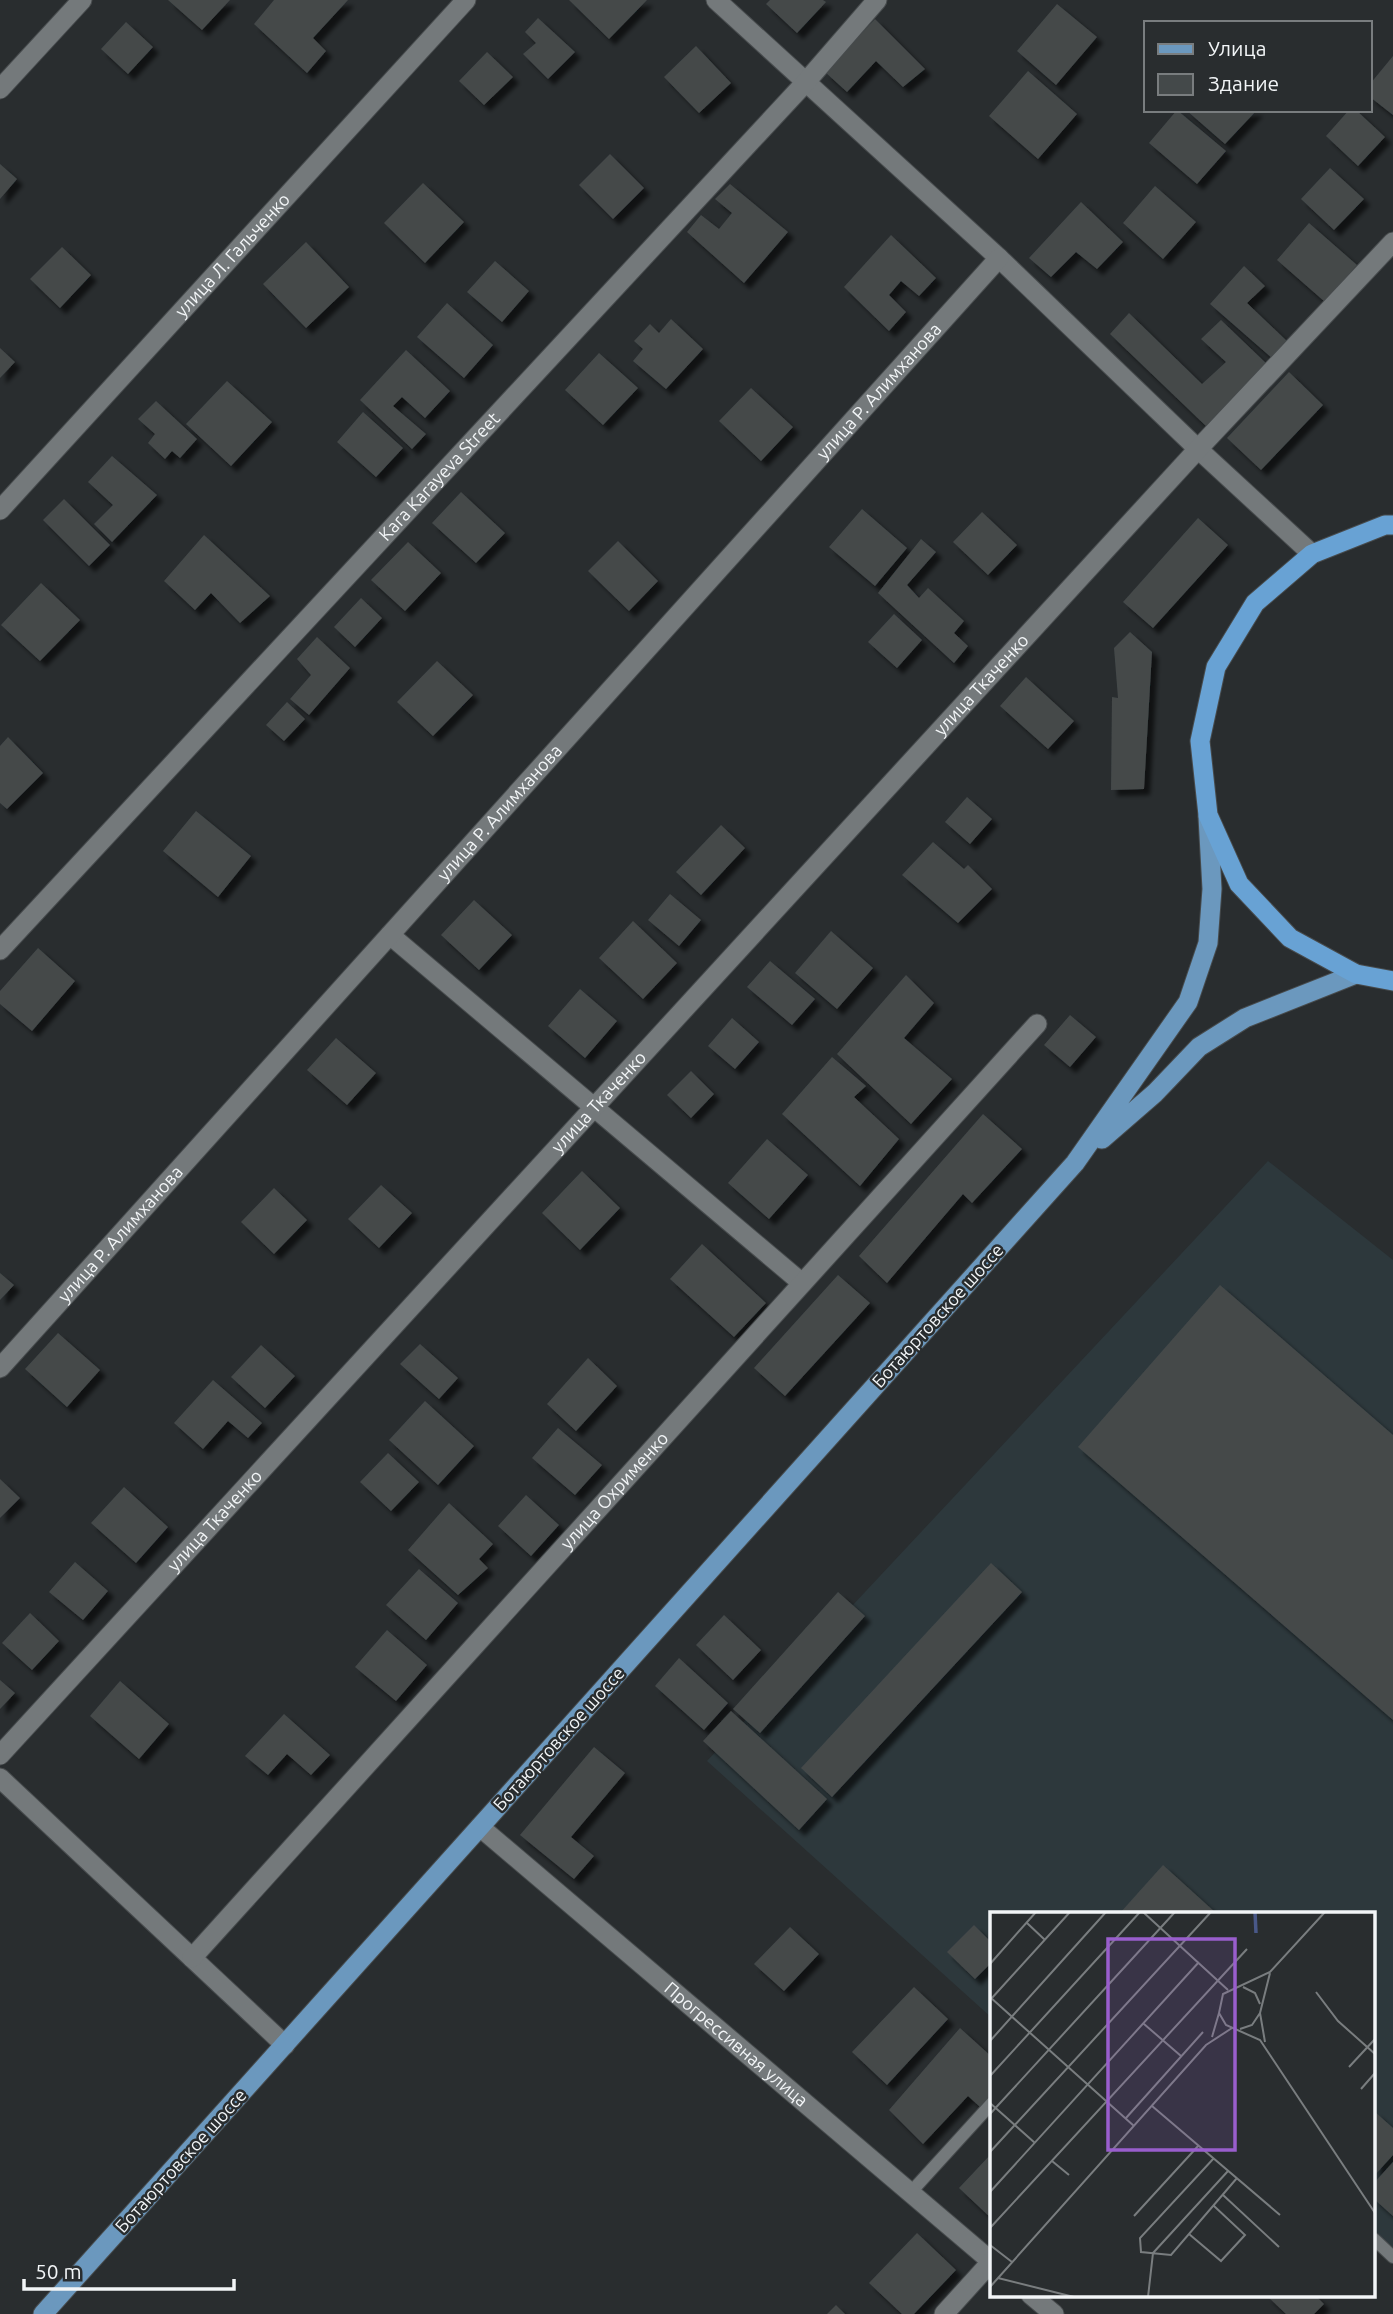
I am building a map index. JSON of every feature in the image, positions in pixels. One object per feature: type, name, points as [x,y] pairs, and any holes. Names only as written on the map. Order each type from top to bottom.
[{"type":"highway","points":[[1393,524],[1312,554],[1255,603],[1216,667],[1200,741],[1208,815],[1239,884],[1290,938],[1356,974],[1393,981]]},
{"type":"main road","points":[[1075,1163],[1188,1002],[1208,943],[1212,889],[1208,815]]},
{"type":"main road","points":[[1075,1163],[1155,1093],[1199,1047],[1245,1018],[1356,974]]},
{"type":"main road","name":"Ботаюртовское шоссе","points":[[43,2314],[1075,1163]]},
{"type":"street","points":[[0,89],[82,0]]},
{"type":"street","name":"улица Л. Гальченко","points":[[0,510],[466,0]]},
{"type":"street","points":[[716,0],[999,258],[1312,554]]},
{"type":"street","name":"Kara Karayeva Street","points":[[0,950],[805,83],[877,0]]},
{"type":"street","name":"улица Ткаченко","points":[[0,1755],[1198,449],[1393,242]]},
{"type":"street","name":"улица Р. Алимханова","points":[[0,1368],[999,258]]},
{"type":"street","points":[[390,934],[802,1283]]},
{"type":"street","name":"улица Охрименко","points":[[192,1958],[1037,1024]]},
{"type":"street","points":[[0,1778],[285,2045]]},
{"type":"street","name":"Прогрессивная улица","points":[[480,1826],[990,2260]]},
{"type":"street","points":[[944,2314],[990,2264]]},
{"type":"street","points":[[1032,2296],[1054,2314]]},
{"type":"lane","points":[[911,2192],[990,2105]]},
{"type":"lane","points":[[1376,2241],[1393,2257]]},
{"type":"shaded area","points":[[1268,1161],[1393,1260],[1393,2248],[1376,2233],[1376,1912],[990,1912],[990,2016],[707,1761]]},
{"type":"building","points":[[168,0],[230,0],[202,30]]},
{"type":"building","points":[[274,0],[348,0],[313,38],[326,51],[307,73],[254,24]]},
{"type":"building","points":[[569,0],[647,0],[609,39]]},
{"type":"building","points":[[770,0],[826,2],[797,33],[766,4]]},
{"type":"building","points":[[1057,4],[1097,37],[1056,85],[1017,51]]},
{"type":"building","points":[[538,18],[575,52],[548,79],[523,54],[536,43],[525,32]]},
{"type":"building","points":[[875,19],[925,69],[903,87],[876,61],[847,92],[825,72]]},
{"type":"building","points":[[126,22],[153,47],[128,74],[101,49]]},
{"type":"building","points":[[696,46],[731,83],[699,113],[664,77]]},
{"type":"building","points":[[487,52],[513,77],[484,105],[459,81]]},
{"type":"building","points":[[1393,56],[1393,115],[1372,99],[1372,82]]},
{"type":"building","points":[[1028,71],[1077,114],[1038,159],[989,116]]},
{"type":"building","points":[[1175,112],[1179,112],[1226,151],[1197,184],[1149,143]]},
{"type":"building","points":[[1188,112],[1255,112],[1225,144]]},
{"type":"building","points":[[1347,112],[1358,112],[1385,137],[1358,166],[1326,136]]},
{"type":"building","points":[[610,154],[644,188],[613,219],[579,185]]},
{"type":"building","points":[[0,164],[17,179],[0,199]]},
{"type":"building","points":[[1330,168],[1364,199],[1334,230],[1301,199]]},
{"type":"building","points":[[423,183],[464,222],[425,263],[384,223]]},
{"type":"building","points":[[730,184],[788,232],[744,283],[687,232],[701,215],[719,229],[732,213],[715,199]]},
{"type":"building","points":[[1155,186],[1196,222],[1163,259],[1123,223]]},
{"type":"building","points":[[1081,202],[1123,242],[1097,269],[1076,252],[1051,277],[1029,258]]},
{"type":"building","points":[[1309,223],[1357,265],[1325,302],[1277,260]]},
{"type":"building","points":[[891,235],[936,278],[919,296],[901,281],[889,295],[906,312],[889,331],[844,287]]},
{"type":"building","points":[[306,242],[349,287],[306,328],[263,284]]},
{"type":"building","points":[[62,247],[91,275],[60,308],[30,279]]},
{"type":"building","points":[[495,261],[529,291],[502,322],[467,292]]},
{"type":"building","points":[[1244,266],[1265,286],[1247,303],[1288,342],[1273,359],[1210,304]]},
{"type":"building","points":[[447,303],[493,345],[464,378],[417,337]]},
{"type":"building","points":[[1129,313],[1202,384],[1226,362],[1201,339],[1221,320],[1268,365],[1208,428],[1110,334]]},
{"type":"building","points":[[671,319],[703,349],[666,389],[633,361],[643,349],[634,341],[650,324],[659,333]]},
{"type":"building","points":[[0,348],[15,362],[0,378]]},
{"type":"building","points":[[406,350],[450,391],[425,418],[402,397],[393,406],[426,434],[412,449],[360,400]]},
{"type":"building","points":[[599,353],[638,388],[603,425],[565,390]]},
{"type":"building","points":[[1289,372],[1323,405],[1261,470],[1227,438]]},
{"type":"building","points":[[227,381],[272,422],[231,466],[186,424]]},
{"type":"building","points":[[751,388],[793,427],[761,461],[719,421]]},
{"type":"building","points":[[156,401],[197,439],[180,458],[172,451],[165,459],[148,443],[155,434],[138,419]]},
{"type":"building","points":[[363,412],[403,448],[376,477],[337,442]]},
{"type":"building","points":[[112,456],[157,495],[112,542],[94,524],[113,505],[88,482]]},
{"type":"building","points":[[461,492],[505,533],[476,563],[432,523]]},
{"type":"building","points":[[64,499],[110,545],[89,566],[43,520]]},
{"type":"building","points":[[862,509],[907,548],[875,586],[829,547]]},
{"type":"building","points":[[982,512],[1017,545],[988,575],[953,542]]},
{"type":"building","points":[[1198,518],[1228,545],[1153,628],[1123,602]]},
{"type":"building","points":[[204,535],[270,596],[240,623],[211,593],[195,610],[164,581]]},
{"type":"building","points":[[921,539],[936,552],[907,585],[919,598],[928,588],[964,621],[954,633],[968,646],[954,663],[878,593]]},
{"type":"building","points":[[618,541],[658,581],[629,611],[588,571]]},
{"type":"building","points":[[408,542],[441,573],[405,611],[371,580]]},
{"type":"building","points":[[41,583],[80,620],[40,661],[1,625]]},
{"type":"building","points":[[361,598],[382,618],[355,647],[334,627]]},
{"type":"building","points":[[894,614],[922,640],[897,668],[868,642]]},
{"type":"building","points":[[1130,632],[1152,652],[1144,789],[1111,790],[1112,697],[1118,698],[1114,648]]},
{"type":"building","points":[[317,637],[350,668],[309,715],[290,699],[311,675],[297,659]]},
{"type":"building","points":[[437,661],[473,695],[433,736],[397,702]]},
{"type":"building","points":[[1026,677],[1074,721],[1048,749],[1000,706]]},
{"type":"building","points":[[287,702],[305,719],[284,741],[266,725]]},
{"type":"building","points":[[8,737],[43,773],[7,809],[0,803],[0,746]]},
{"type":"building","points":[[967,797],[992,819],[970,844],[945,822]]},
{"type":"building","points":[[196,811],[251,856],[218,897],[163,851]]},
{"type":"building","points":[[721,825],[745,848],[701,895],[676,872]]},
{"type":"building","points":[[933,842],[964,869],[968,865],[992,889],[958,923],[902,875]]},
{"type":"building","points":[[670,894],[701,920],[679,946],[648,920]]},
{"type":"building","points":[[474,900],[512,935],[479,970],[441,935]]},
{"type":"building","points":[[633,921],[677,963],[643,999],[599,958]]},
{"type":"building","points":[[831,931],[873,968],[837,1009],[795,973]]},
{"type":"building","points":[[38,948],[75,981],[32,1031],[0,1004],[0,991]]},
{"type":"building","points":[[770,961],[815,999],[792,1025],[747,987]]},
{"type":"building","points":[[906,975],[934,1003],[904,1038],[952,1079],[911,1124],[837,1054]]},
{"type":"building","points":[[580,989],[617,1021],[585,1058],[548,1026]]},
{"type":"building","points":[[1070,1015],[1096,1037],[1070,1067],[1044,1045]]},
{"type":"building","points":[[732,1018],[759,1042],[735,1069],[708,1046]]},
{"type":"building","points":[[336,1038],[376,1073],[347,1105],[307,1070]]},
{"type":"building","points":[[832,1057],[866,1086],[854,1097],[899,1139],[860,1186],[782,1114]]},
{"type":"building","points":[[691,1071],[714,1094],[691,1118],[667,1095]]},
{"type":"building","points":[[983,1114],[1022,1149],[972,1203],[963,1194],[887,1283],[859,1256]]},
{"type":"building","points":[[767,1139],[808,1175],[769,1219],[728,1183]]},
{"type":"building","points":[[582,1171],[620,1208],[580,1250],[542,1213]]},
{"type":"building","points":[[381,1185],[412,1213],[379,1248],[348,1219]]},
{"type":"building","points":[[274,1188],[307,1220],[274,1254],[241,1222]]},
{"type":"building","points":[[702,1244],[766,1303],[734,1337],[670,1279]]},
{"type":"building","points":[[0,1273],[14,1285],[0,1300]]},
{"type":"building","points":[[838,1275],[870,1303],[785,1396],[754,1368]]},
{"type":"building","points":[[1220,1285],[1393,1435],[1393,1720],[1078,1447]]},
{"type":"building","points":[[58,1333],[100,1370],[67,1407],[25,1369]]},
{"type":"building","points":[[420,1344],[458,1378],[439,1399],[400,1364]]},
{"type":"building","points":[[261,1345],[295,1376],[265,1408],[231,1377]]},
{"type":"building","points":[[588,1358],[617,1386],[576,1431],[547,1404]]},
{"type":"building","points":[[213,1380],[262,1423],[248,1438],[228,1421],[203,1449],[174,1423]]},
{"type":"building","points":[[425,1401],[474,1446],[438,1485],[389,1440]]},
{"type":"building","points":[[558,1428],[602,1465],[575,1495],[532,1458]]},
{"type":"building","points":[[388,1453],[419,1482],[391,1511],[360,1482]]},
{"type":"building","points":[[0,1479],[20,1498],[0,1518]]},
{"type":"building","points":[[124,1487],[168,1527],[136,1563],[91,1523]]},
{"type":"building","points":[[526,1495],[559,1525],[531,1556],[498,1526]]},
{"type":"building","points":[[449,1503],[493,1544],[479,1559],[488,1568],[458,1595],[408,1550]]},
{"type":"building","points":[[75,1562],[108,1591],[83,1620],[49,1592]]},
{"type":"building","points":[[991,1563],[1022,1592],[832,1797],[801,1768]]},
{"type":"building","points":[[419,1569],[458,1603],[426,1640],[386,1605]]},
{"type":"building","points":[[838,1592],[865,1616],[760,1733],[733,1709]]},
{"type":"building","points":[[30,1613],[59,1641],[32,1670],[2,1643]]},
{"type":"building","points":[[724,1615],[761,1650],[733,1680],[696,1645]]},
{"type":"building","points":[[387,1630],[427,1665],[396,1701],[355,1667]]},
{"type":"building","points":[[679,1658],[728,1703],[704,1730],[655,1686]]},
{"type":"building","points":[[0,1680],[15,1693],[0,1709]]},
{"type":"building","points":[[120,1681],[169,1724],[139,1759],[90,1716]]},
{"type":"building","points":[[731,1711],[827,1799],[799,1830],[703,1741]]},
{"type":"building","points":[[284,1714],[330,1755],[311,1775],[287,1754],[268,1775],[245,1756]]},
{"type":"building","points":[[594,1747],[625,1773],[571,1837],[594,1856],[574,1879],[520,1835]]},
{"type":"building","points":[[1163,1865],[1215,1912],[1121,1912]]},
{"type":"building","points":[[974,1925],[990,1941],[990,1964],[975,1979],[947,1952]]},
{"type":"building","points":[[790,1927],[819,1954],[784,1991],[754,1964]]},
{"type":"building","points":[[914,1987],[948,2019],[887,2085],[852,2052]]},
{"type":"building","points":[[960,2028],[990,2055],[990,2096],[980,2107],[968,2096],[923,2144],[889,2110]]},
{"type":"building","points":[[1376,2113],[1393,2128],[1393,2155],[1376,2174]]},
{"type":"building","points":[[990,2155],[990,2217],[959,2188]]},
{"type":"building","points":[[1393,2162],[1393,2216],[1376,2201],[1376,2181]]},
{"type":"building","points":[[917,2233],[956,2270],[914,2314],[902,2314],[869,2283]]},
{"type":"building","points":[[1267,2296],[1316,2296],[1324,2304],[1314,2314],[1286,2314]]},
{"type":"building","points":[[836,2305],[845,2314],[827,2314]]}]
